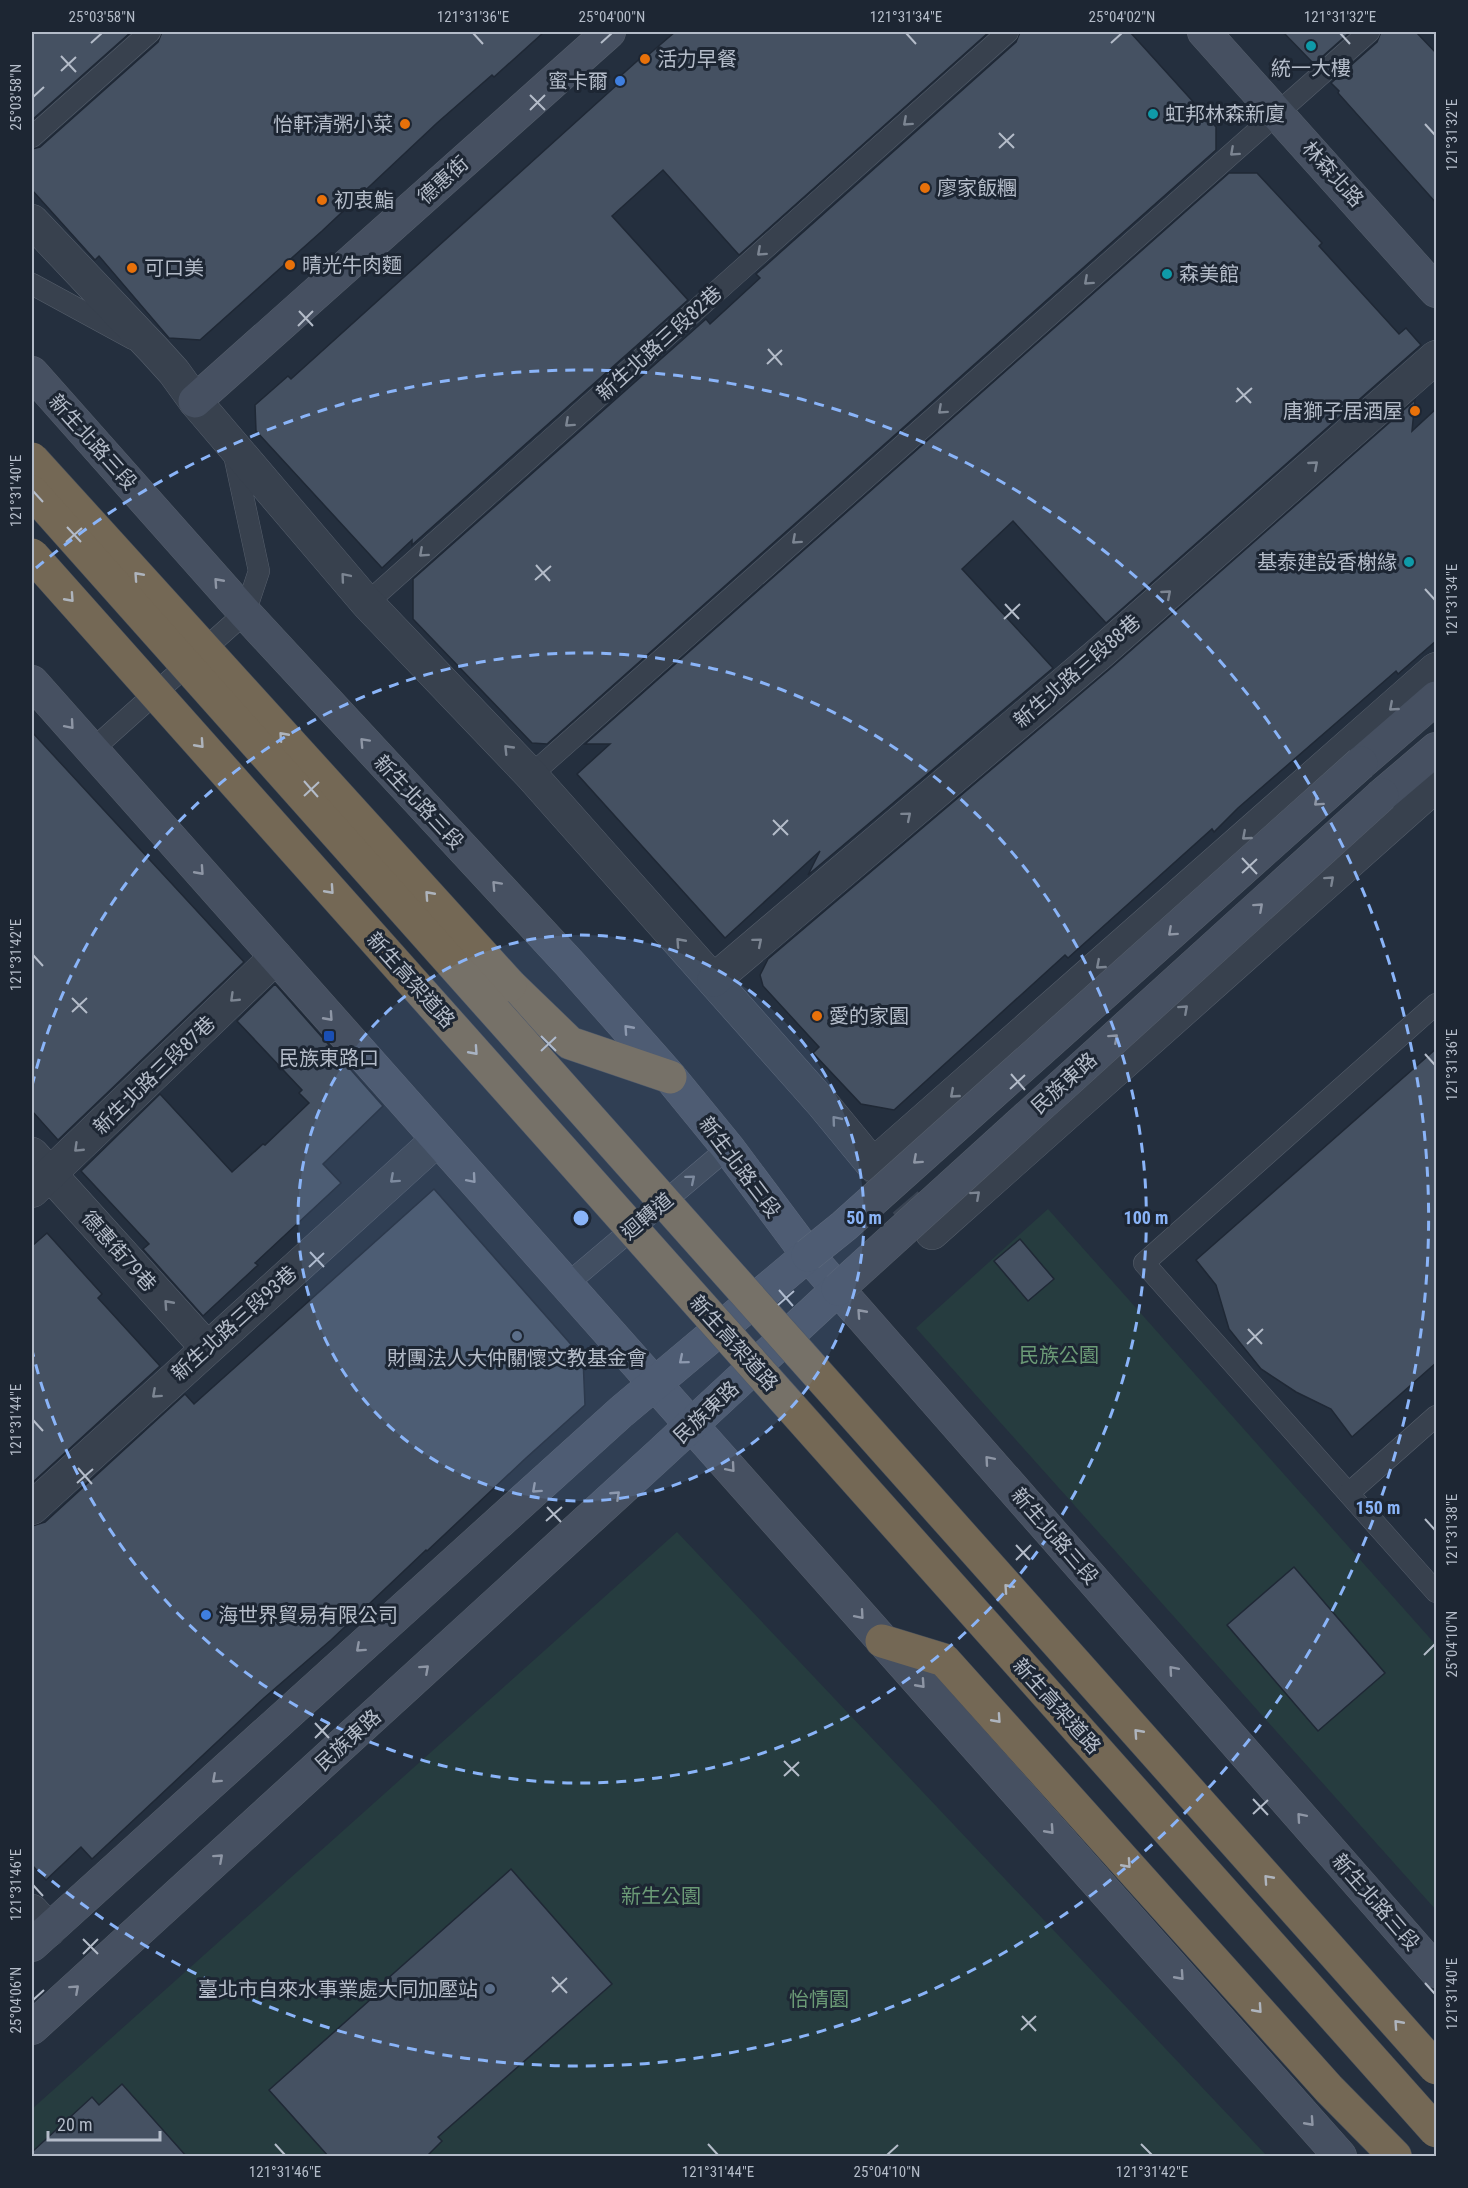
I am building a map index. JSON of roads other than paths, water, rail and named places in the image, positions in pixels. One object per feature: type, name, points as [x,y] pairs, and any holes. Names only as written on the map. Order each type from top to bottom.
[{"type":"highway","points":[[32,459],[510,985],[570,1044],[670,1077]]},
{"type":"highway","name":"新生高架道路","points":[[32,492],[1437,2068]]},
{"type":"highway","name":"新生高架道路","points":[[32,555],[1437,2131]]},
{"type":"highway","points":[[882,1641],[944,1660],[1329,2089],[1395,2157]]},
{"type":"street","name":"德惠街","points":[[195,401],[609,32]]},
{"type":"street","name":"林森北路","points":[[1204,32],[1437,291]]},
{"type":"street","points":[[32,221],[174,372],[195,401],[367,603],[531,775],[714,980],[873,1165],[1437,669]]},
{"type":"street","name":"新生北路三段88巷","points":[[714,980],[1100,653],[1437,357]]},
{"type":"street","name":"新生北路三段","points":[[32,373],[245,613],[562,956],[670,1077],[728,1148],[808,1255],[1437,1971]]},
{"type":"street","points":[[32,682],[1340,2157]]},
{"type":"street","name":"民族東路","points":[[37,1928],[655,1383],[844,1226],[1361,763],[1437,698]]},
{"type":"street","name":"民族東路","points":[[32,2028],[838,1289],[1382,795],[1437,749]]},
{"type":"street","points":[[932,1233],[1437,785]]},
{"type":"street","name":"新生北路三段87巷","points":[[38,1173],[276,957]]},
{"type":"street","name":"新生北路三段93巷","points":[[32,1508],[438,1140]]},
{"type":"street","name":"德惠街79巷","points":[[38,1173],[207,1348]]},
{"type":"lane","points":[[32,137],[150,32]]},
{"type":"lane","name":"新生北路三段82巷","points":[[367,603],[1008,32]]},
{"type":"lane","points":[[531,775],[1369,32]]},
{"type":"lane","points":[[32,284],[155,351]]},
{"type":"lane","points":[[92,750],[245,613],[259,571],[231,441]]},
{"type":"lane","points":[[1437,1004],[1144,1263],[1437,1592]]},
{"type":"lane","name":"迴轉道","points":[[566,1285],[728,1148]]},
{"type":"lane","points":[[1349,1493],[1437,1416]]},
{"type":"tunnel","points":[[873,1165],[932,1233]]},
{"type":"place","name":"統一大樓","points":[[1311,46]]},
{"type":"place","name":"活力早餐","points":[[645,59]]},
{"type":"place","name":"蜜卡爾","points":[[620,81]]},
{"type":"place","name":"虹邦林森新廈","points":[[1153,114]]},
{"type":"place","name":"怡軒清粥小菜","points":[[405,124]]},
{"type":"place","name":"廖家飯糰","points":[[925,188]]},
{"type":"place","name":"初衷鮨","points":[[322,200]]},
{"type":"place","name":"晴光牛肉麵","points":[[290,265]]},
{"type":"place","name":"可口美","points":[[132,268]]},
{"type":"place","name":"森美館","points":[[1167,274]]},
{"type":"place","name":"唐獅子居酒屋","points":[[1415,411]]},
{"type":"place","name":"基泰建設香榭緣","points":[[1409,562]]},
{"type":"place","name":"愛的家園","points":[[817,1016]]},
{"type":"place","name":"民族東路口","points":[[329,1036]]},
{"type":"place","name":"財團法人大仲關懷文教基金會","points":[[517,1336]]},
{"type":"place","name":"海世界貿易有限公司","points":[[206,1615]]},
{"type":"place","name":"臺北市自來水事業處大同加壓站","points":[[490,1989]]},
{"type":"park label","name":"民族公園","points":[[1059,1355]]},
{"type":"park label","name":"新生公園","points":[[661,1896]]},
{"type":"park label","name":"怡情園","points":[[819,1999]]}]
